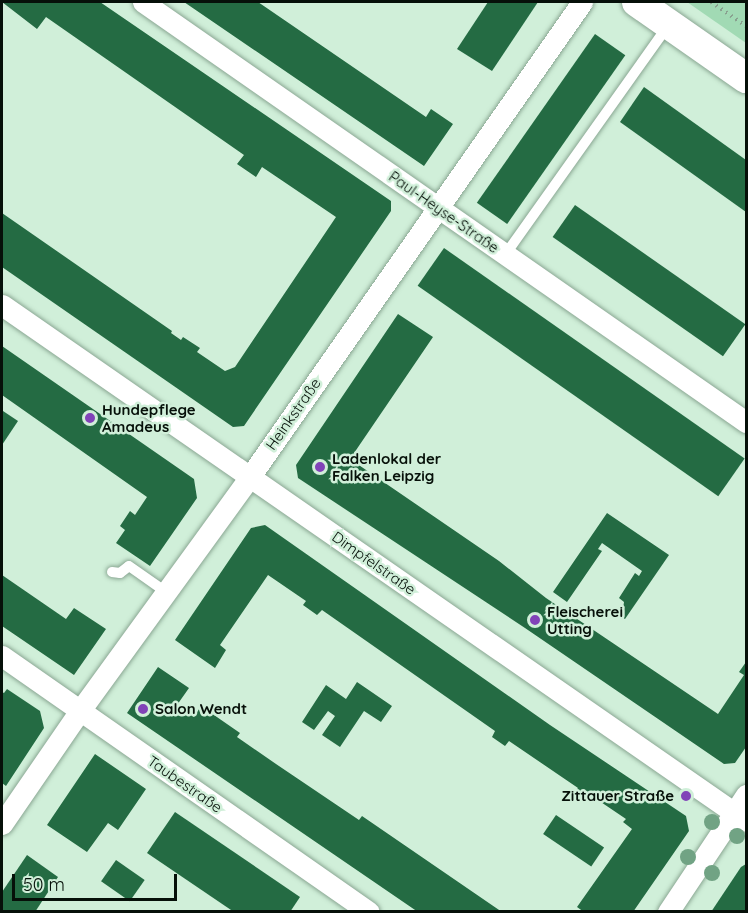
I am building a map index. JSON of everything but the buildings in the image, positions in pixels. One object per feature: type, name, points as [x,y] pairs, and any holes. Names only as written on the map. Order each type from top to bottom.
[{"type":"main road","points":[[637,2],[747,78]]},
{"type":"street","name":"Paul-Heyse-Straße","points":[[142,2],[747,422]]},
{"type":"street","name":"Heinkstraße","points":[[2,824],[79,712],[249,478],[582,2]]},
{"type":"street","name":"Dimpfelstraße","points":[[2,305],[740,817]]},
{"type":"street","name":"Taubestraße","points":[[2,656],[79,712],[369,912]]},
{"type":"street","points":[[668,912],[740,817],[747,795]]},
{"type":"lane","points":[[505,255],[669,24]]},
{"type":"lane","points":[[112,572],[120,573],[129,566],[166,592]]},
{"type":"path","points":[[711,2],[747,26]]},
{"type":"green space","points":[[687,2],[746,2],[746,43]]},
{"type":"place","name":"Hundepflege Amadeus","points":[[90,418]]},
{"type":"place","name":"Ladenlokal der Falken Leipzig","points":[[320,467]]},
{"type":"place","name":"Fleischerei Utting","points":[[535,620]]},
{"type":"place","name":"Salon Wendt","points":[[143,709]]},
{"type":"place","name":"Zittauer Straße","points":[[686,796]]}]
